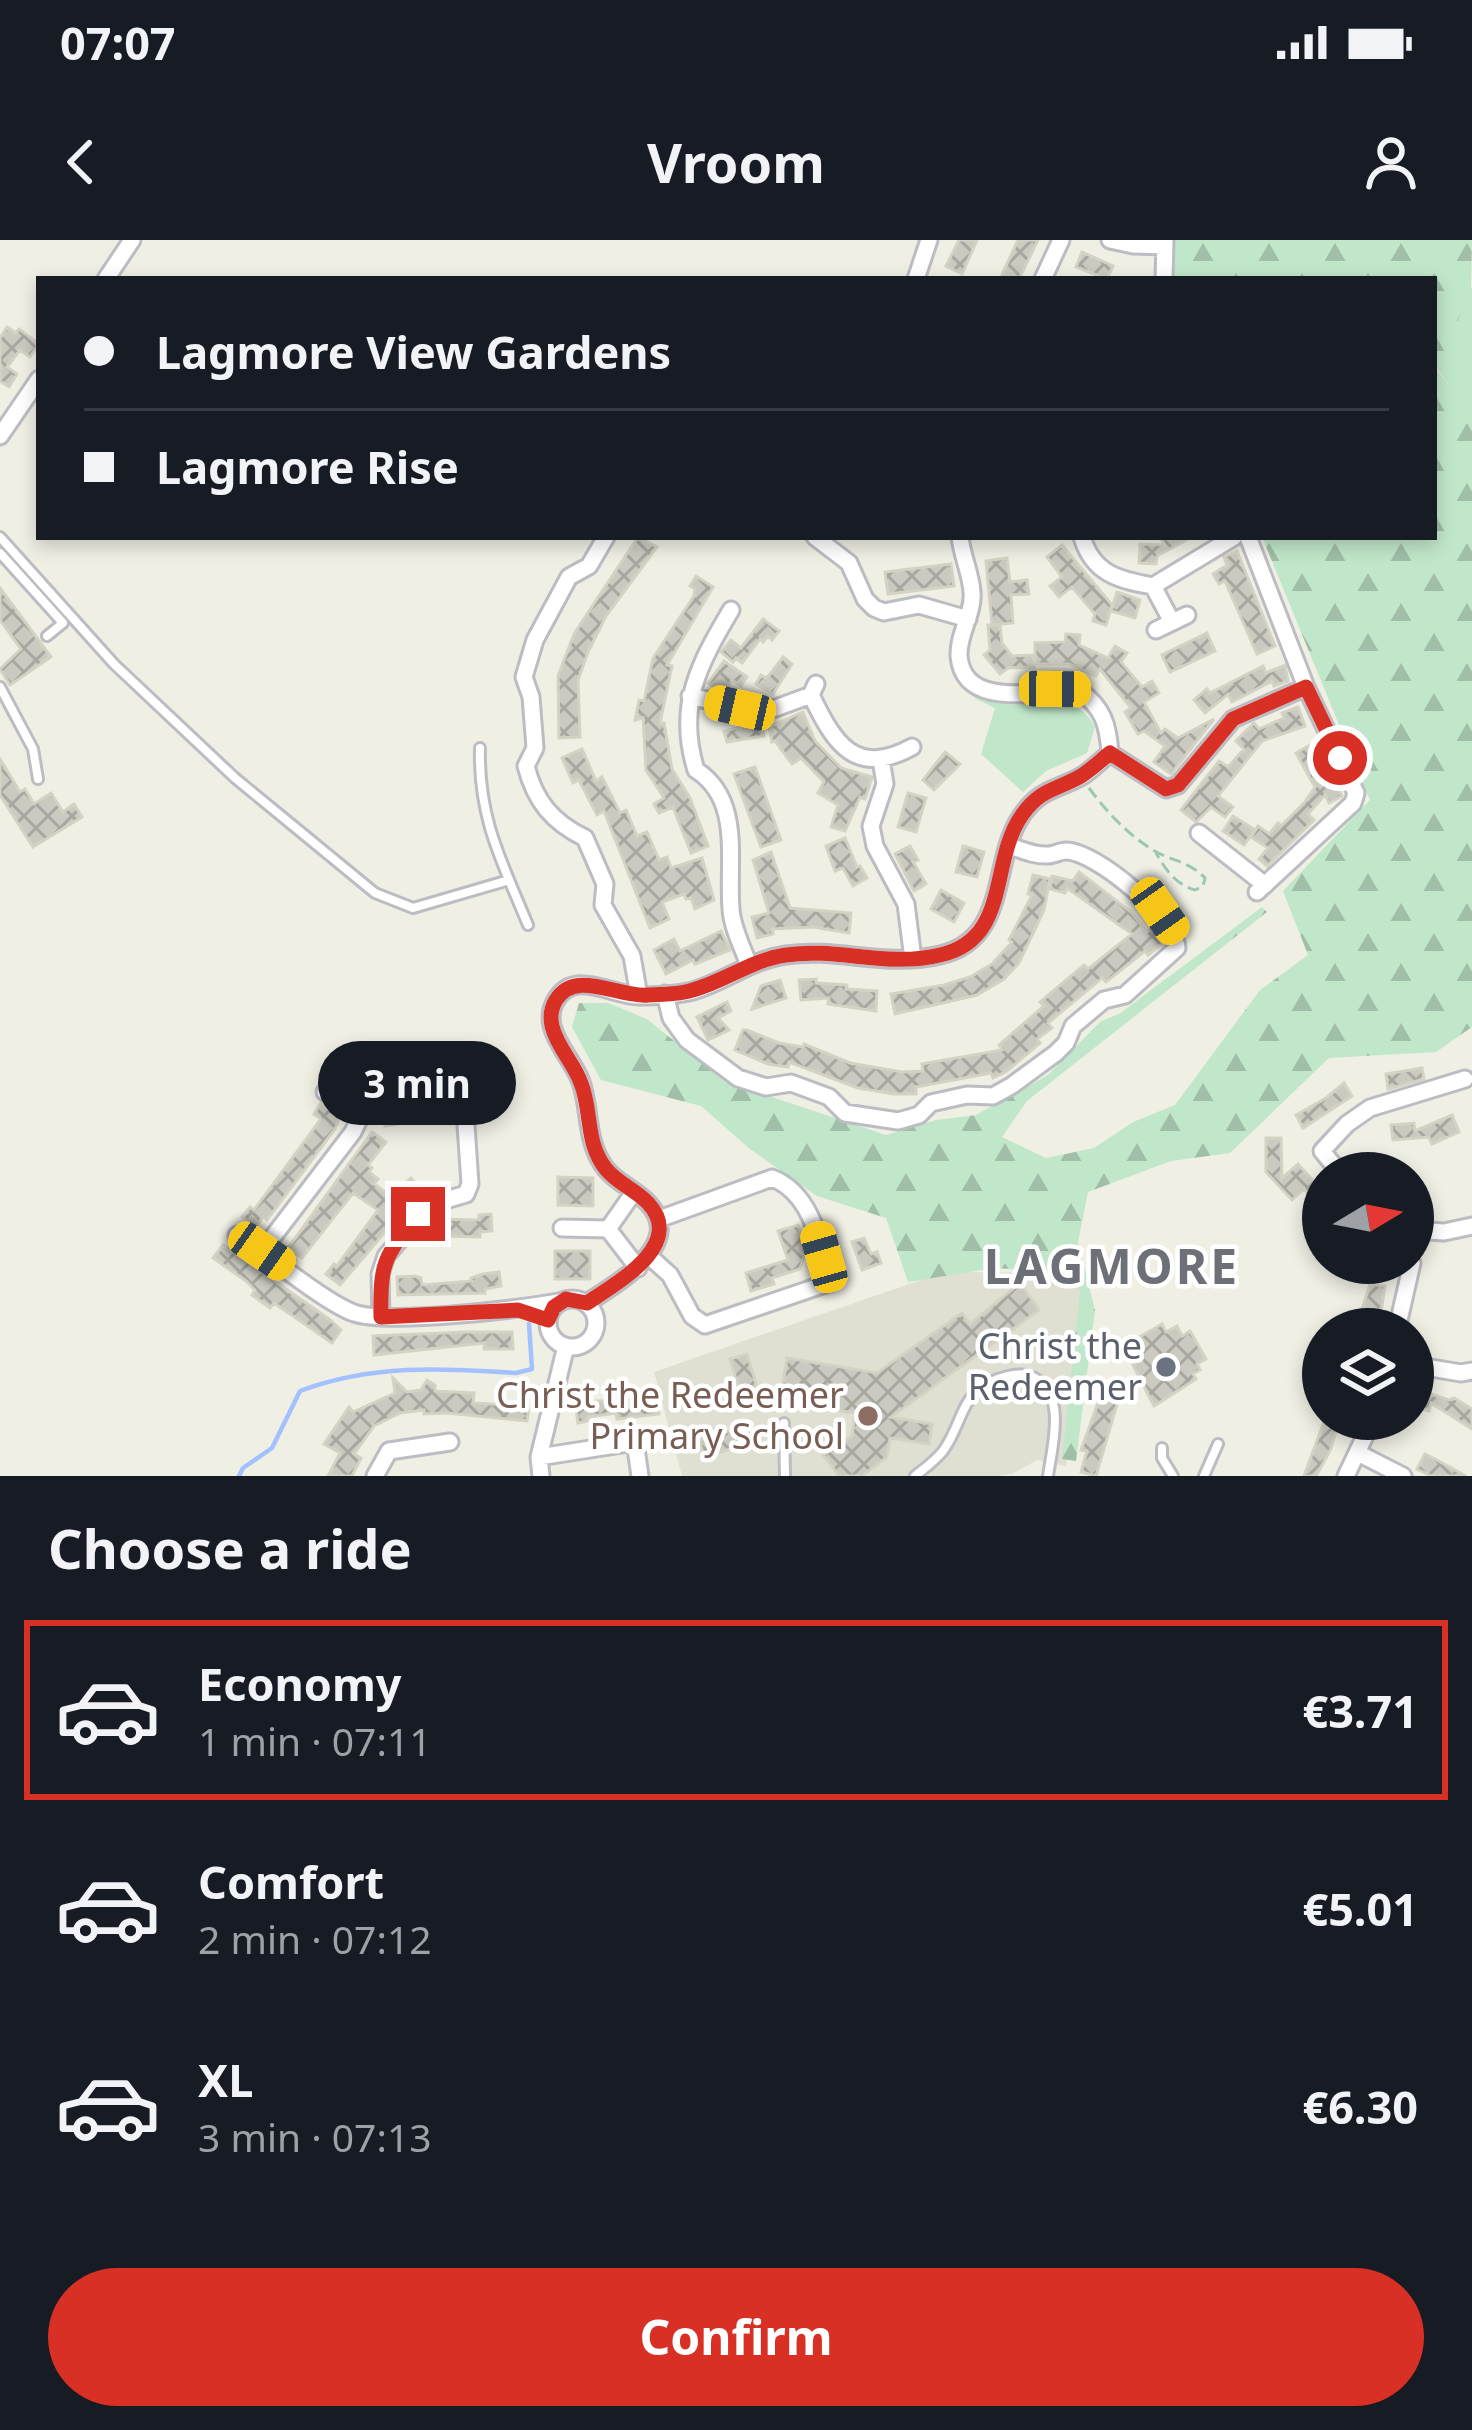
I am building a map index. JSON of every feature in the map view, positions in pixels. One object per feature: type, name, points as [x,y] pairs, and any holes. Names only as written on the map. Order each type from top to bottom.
[{"type":"street","points":[[108,276],[132,240]]},
{"type":"street","points":[[917,276],[928,240]]},
{"type":"street","points":[[1044,276],[1061,240]]},
{"type":"street","points":[[1110,240],[1165,243],[1164,276]]},
{"type":"street","points":[[0,436],[8,410],[36,382]]},
{"type":"street","points":[[604,540],[589,566],[569,577],[535,640],[524,677],[531,697],[535,748],[526,766],[532,789],[546,812],[585,838],[605,884],[602,905],[632,956],[639,996]]},
{"type":"street","points":[[819,540],[849,563],[874,608],[884,611],[919,605],[968,619]]},
{"type":"street","points":[[961,540],[973,594],[961,637],[959,659],[965,675],[980,690],[1025,694],[1079,690],[1100,706],[1109,730],[1110,753]]},
{"type":"street","points":[[1083,540],[1088,554],[1115,579],[1153,586],[1229,540]]},
{"type":"street","points":[[1199,833],[1261,889],[1353,803],[1356,793],[1306,687],[1249,540]]},
{"type":"street","points":[[1153,586],[1172,622]]},
{"type":"street","points":[[730,610],[700,663],[690,696],[691,755],[696,770],[713,782],[734,837],[729,860],[731,914],[748,963]]},
{"type":"street","points":[[1110,753],[1166,789],[1178,785],[1233,719],[1306,687]]},
{"type":"street","points":[[690,696],[740,708],[772,709],[814,689],[838,744],[856,756],[881,759],[912,747]]},
{"type":"street","points":[[587,1303],[643,1262],[657,1241],[659,1220],[650,1205],[606,1169],[590,1138],[582,1084],[554,1032],[550,1014],[557,997],[573,985],[639,996],[693,991],[748,963],[788,954],[885,961],[968,946],[992,908],[1015,827],[1056,784],[1081,776],[1110,753]]},
{"type":"street","points":[[881,759],[885,784],[871,826],[875,846],[906,904],[913,959]]},
{"type":"street","points":[[664,994],[671,1018],[687,1040],[738,1078],[766,1087],[791,1083],[829,1097],[845,1113],[898,1121],[919,1115],[931,1103],[967,1095],[993,1096],[1056,1053],[1073,1026],[1104,1000],[1125,995],[1178,948],[1177,935],[1160,911],[1086,857],[1067,850],[1035,854],[1010,846]]},
{"type":"street","points":[[1323,1152],[1347,1124],[1370,1108],[1466,1079]]},
{"type":"street","points":[[325,1092],[451,1083],[464,1096],[470,1184],[466,1194],[429,1204],[386,1256],[380,1274],[381,1317]]},
{"type":"street","points":[[262,1251],[353,1132],[362,1113],[360,1090]]},
{"type":"street","points":[[562,1228],[608,1229],[643,1262],[670,1275],[692,1316],[705,1324],[831,1282],[805,1206],[782,1181],[772,1178],[659,1220]]},
{"type":"street","points":[[608,1229],[634,1192]]},
{"type":"street","points":[[1434,1230],[1472,1226]]},
{"type":"street","points":[[237,1235],[343,1308],[381,1317],[518,1310],[573,1298],[587,1303],[596,1317],[594,1334],[583,1345],[566,1346],[554,1339],[548,1320],[559,1302]]},
{"type":"street","points":[[518,1310],[548,1320]]},
{"type":"street","points":[[541,1476],[539,1457],[566,1346]]},
{"type":"street","points":[[1434,1368],[1472,1371]]},
{"type":"street","points":[[1346,1476],[1364,1440]]},
{"type":"street","points":[[539,1457],[635,1442],[640,1476]]},
{"type":"street","points":[[375,1476],[388,1451],[443,1449]]},
{"type":"street","points":[[1358,1453],[1403,1476]]},
{"type":"lane","points":[[0,537],[115,664],[235,778],[375,892],[413,908],[509,880]]},
{"type":"lane","points":[[0,553],[62,623],[46,636]]},
{"type":"lane","points":[[0,687],[33,748],[38,779]]},
{"type":"lane","points":[[480,748],[479,790],[492,838],[527,925]]},
{"type":"lane","points":[[915,1476],[940,1455],[952,1438],[961,1410],[981,1388],[1001,1378],[1027,1374],[1051,1394],[1054,1428],[1048,1476]]},
{"type":"lane","points":[[784,1423],[785,1476]]},
{"type":"lane","points":[[1204,1476],[1218,1444]]},
{"type":"lane","points":[[1162,1448],[1162,1458],[1173,1476]]},
{"type":"path","points":[[1081,776],[1108,812],[1156,853],[1167,872],[1183,886],[1195,890],[1203,886],[1205,878],[1197,869],[1179,858],[1156,853]]},
{"type":"shaded area","name":"Christ the Redeemer Primary School","points":[[944,1272],[1070,1273],[1084,1298],[1066,1466],[1037,1460],[998,1476],[682,1476],[654,1372]]},
{"type":"green space","points":[[1175,240],[1472,240],[1471,291],[1437,367],[1437,276],[1174,276]]},
{"type":"green space","points":[[1472,287],[1472,417],[1437,365]]},
{"type":"green space","points":[[1437,370],[1472,413],[1472,1027],[1436,1052],[1329,1058],[1230,1153],[1171,1161],[1088,1192],[1078,1242],[1095,1310],[1076,1461],[1062,1459],[1080,1292],[1070,1273],[994,1268],[908,1282],[886,1218],[817,1196],[750,1149],[701,1106],[601,1080],[572,1027],[579,1003],[608,1003],[647,1019],[724,1081],[886,1135],[936,1120],[976,1115],[1048,1075],[1101,1021],[1119,1014],[1262,907],[1267,912],[1027,1101],[1002,1137],[1046,1158],[1094,1148],[1133,1122],[1175,1105],[1260,990],[1308,955],[1283,891],[1370,800],[1263,540],[1437,540]]},
{"type":"green space","points":[[961,684],[996,703],[1052,702],[1076,707],[1095,727],[1087,753],[1046,771],[1023,792],[981,754],[995,708],[976,699]]},
{"type":"building","points":[[959,240],[977,240],[962,274],[946,266]]},
{"type":"building","points":[[1018,240],[1038,240],[1020,276],[1001,276]]},
{"type":"building","points":[[1082,252],[1113,266],[1108,276],[1076,267]]},
{"type":"building","points":[[7,327],[16,333],[19,329],[36,342],[30,357],[20,350],[7,367],[17,374],[9,387],[0,381],[0,338]]},
{"type":"building","points":[[636,540],[657,547],[606,616],[588,652],[578,680],[580,737],[559,738],[558,676],[574,634]]},
{"type":"building","points":[[1162,540],[1186,540],[1157,556],[1156,564],[1139,563],[1140,544],[1165,545]]},
{"type":"building","points":[[1062,545],[1112,605],[1106,625],[1093,621],[1095,614],[1072,587],[1059,597],[1050,586],[1062,577],[1047,557]]},
{"type":"building","points":[[1237,551],[1275,646],[1257,654],[1225,581],[1219,584],[1213,574],[1227,565],[1224,557]]},
{"type":"building","points":[[1007,558],[1010,582],[1027,580],[1029,594],[1011,595],[1013,623],[992,625],[986,561]]},
{"type":"building","points":[[951,564],[954,586],[888,594],[885,572]]},
{"type":"building","points":[[696,576],[713,587],[667,665],[672,666],[660,723],[664,723],[672,769],[690,798],[708,846],[691,853],[673,807],[659,813],[654,804],[664,798],[646,770],[643,718],[635,720],[653,658],[694,596],[690,586]]},
{"type":"building","points":[[0,588],[51,657],[10,685],[0,669],[21,649],[0,620]]},
{"type":"building","points":[[1117,592],[1140,600],[1135,618],[1111,611]]},
{"type":"building","points":[[763,619],[779,631],[772,640],[768,636],[763,642],[760,639],[742,663],[721,652],[731,640],[741,648]]},
{"type":"building","points":[[1000,624],[1002,643],[1012,656],[1034,655],[1034,667],[1008,668],[1000,674],[984,655],[990,650],[988,625]]},
{"type":"building","points":[[1207,633],[1215,651],[1170,672],[1162,655]]},
{"type":"building","points":[[1066,634],[1080,635],[1079,645],[1108,658],[1115,646],[1127,653],[1121,662],[1142,687],[1152,681],[1159,693],[1144,702],[1161,733],[1165,729],[1178,738],[1214,719],[1171,774],[1154,762],[1165,746],[1144,731],[1138,734],[1125,712],[1131,708],[1100,669],[1096,676],[1069,664],[1035,664],[1035,643],[1065,642]]},
{"type":"building","points":[[783,657],[792,664],[773,694],[756,684]]},
{"type":"building","points":[[724,661],[747,677],[741,686],[732,680],[723,692],[708,683]]},
{"type":"building","points":[[1285,665],[1288,681],[1274,686],[1272,681],[1232,702],[1228,694],[1205,713],[1194,700],[1207,689],[1210,693],[1263,666],[1266,673]]},
{"type":"building","points":[[1298,707],[1305,726],[1262,741],[1218,796],[1233,807],[1225,817],[1211,807],[1196,822],[1181,810],[1219,761],[1228,767],[1244,749],[1236,741],[1254,723],[1259,729]]},
{"type":"building","points":[[803,712],[815,741],[841,768],[872,777],[845,831],[831,827],[838,805],[818,793],[824,782],[801,758],[792,764],[772,742],[769,727]]},
{"type":"building","points":[[762,722],[764,736],[727,742],[724,731]]},
{"type":"building","points":[[1312,744],[1342,796],[1329,803],[1325,795],[1308,814],[1314,820],[1267,866],[1259,859],[1268,848],[1251,837],[1258,826],[1269,834],[1278,823],[1281,826],[1315,787],[1296,753]]},
{"type":"building","points":[[582,749],[596,781],[602,777],[620,813],[626,810],[637,836],[647,832],[659,860],[667,857],[671,868],[702,858],[714,900],[695,909],[684,894],[662,902],[669,919],[650,928],[604,811],[597,815],[579,780],[573,783],[562,758]]},
{"type":"building","points":[[945,752],[960,764],[934,790],[923,780]]},
{"type":"building","points":[[0,759],[20,792],[25,789],[34,804],[51,793],[63,812],[74,804],[82,817],[33,847],[0,795]]},
{"type":"building","points":[[755,767],[781,840],[761,847],[734,774]]},
{"type":"building","points":[[908,793],[926,798],[916,832],[898,827]]},
{"type":"building","points":[[1233,816],[1255,830],[1244,845],[1223,831]]},
{"type":"building","points":[[845,838],[867,878],[853,886],[843,868],[835,871],[826,846]]},
{"type":"building","points":[[910,846],[926,884],[914,891],[895,854]]},
{"type":"building","points":[[963,846],[984,852],[977,877],[956,872]]},
{"type":"building","points":[[771,852],[790,908],[851,913],[849,933],[813,927],[772,929],[773,934],[757,938],[752,917],[769,913],[753,860]]},
{"type":"building","points":[[1079,872],[1131,912],[1147,932],[1152,928],[1163,943],[1106,982],[1102,978],[1048,1023],[1052,1028],[1037,1039],[1040,1043],[1007,1071],[993,1078],[991,1073],[916,1087],[916,1094],[894,1094],[858,1088],[789,1062],[788,1067],[768,1064],[735,1050],[747,1030],[779,1043],[804,1044],[850,1063],[902,1072],[1002,1050],[999,1045],[1044,1006],[1040,1002],[1084,965],[1088,969],[1132,934],[1067,888],[1065,893],[1050,889],[1052,876],[1073,881]]},
{"type":"building","points":[[1033,875],[1050,879],[1044,910],[1019,963],[1004,979],[977,995],[895,1014],[891,994],[944,985],[992,964],[1012,942],[1032,895],[1028,894]]},
{"type":"building","points":[[941,890],[964,903],[954,922],[931,909]]},
{"type":"building","points":[[721,931],[730,950],[695,964],[693,960],[666,974],[654,950],[674,939],[680,951]]},
{"type":"building","points":[[816,979],[816,983],[847,985],[846,989],[877,991],[876,1011],[828,1004],[829,998],[801,1000],[799,980]]},
{"type":"building","points":[[780,980],[786,998],[752,1009],[761,986]]},
{"type":"building","points":[[727,1002],[731,1011],[718,1018],[729,1030],[708,1040],[697,1017]]},
{"type":"building","points":[[388,1051],[389,1059],[460,1055],[461,1068],[332,1074],[331,1055]]},
{"type":"building","points":[[1422,1068],[1424,1079],[1388,1089],[1386,1074]]},
{"type":"building","points":[[1344,1083],[1352,1096],[1303,1128],[1296,1115]]},
{"type":"building","points":[[436,1102],[436,1107],[448,1107],[449,1124],[425,1120],[385,1126],[384,1108]]},
{"type":"building","points":[[321,1103],[340,1117],[335,1129],[267,1220],[263,1217],[256,1227],[242,1217],[250,1207],[254,1210],[321,1119],[314,1114]]},
{"type":"building","points":[[1452,1115],[1459,1132],[1432,1144],[1429,1137],[1393,1140],[1391,1125],[1414,1123],[1415,1131]]},
{"type":"building","points":[[372,1132],[386,1142],[368,1165],[378,1179],[374,1184],[390,1195],[411,1178],[421,1190],[340,1285],[326,1274],[378,1210],[353,1193],[302,1258],[288,1248]]},
{"type":"building","points":[[1266,1138],[1281,1138],[1282,1178],[1298,1164],[1302,1191],[1292,1200],[1266,1172]]},
{"type":"building","points":[[558,1177],[593,1178],[593,1206],[558,1205]]},
{"type":"building","points":[[491,1214],[492,1231],[480,1232],[480,1237],[440,1236],[441,1241],[429,1242],[428,1225],[440,1224],[440,1219],[479,1220],[479,1215]]},
{"type":"building","points":[[798,1225],[806,1251],[800,1269],[751,1291],[746,1273],[788,1260],[778,1231]]},
{"type":"building","points":[[864,1238],[881,1263],[862,1270],[852,1242]]},
{"type":"building","points":[[223,1245],[329,1319],[341,1330],[332,1343],[274,1303],[270,1308],[252,1295],[255,1290],[246,1281],[213,1258]]},
{"type":"building","points":[[555,1251],[590,1251],[590,1279],[555,1279]]},
{"type":"building","points":[[499,1272],[501,1286],[485,1289],[485,1293],[398,1295],[397,1277],[415,1276],[422,1285],[472,1281]]},
{"type":"building","points":[[1020,1283],[1039,1310],[891,1417],[932,1424],[929,1444],[890,1438],[887,1457],[862,1476],[839,1476],[823,1455],[852,1436],[855,1413],[780,1402],[787,1358],[877,1373],[962,1313],[970,1324]]},
{"type":"building","points":[[1370,1284],[1385,1286],[1381,1308],[1363,1308]]},
{"type":"building","name":"Christ the Redeemer","points":[[1162,1324],[1166,1332],[1177,1326],[1182,1336],[1190,1331],[1206,1359],[1197,1364],[1196,1379],[1154,1406],[1131,1361],[1139,1357],[1136,1352],[1141,1347],[1136,1339]]},
{"type":"building","points":[[512,1332],[513,1349],[484,1349],[484,1343],[374,1355],[373,1336]]},
{"type":"building","points":[[747,1354],[761,1400],[744,1405],[730,1359]]},
{"type":"building","points":[[393,1378],[407,1392],[421,1390],[427,1380],[435,1391],[474,1393],[473,1403],[529,1406],[527,1421],[424,1414],[424,1410],[400,1413],[374,1426],[354,1454],[361,1458],[352,1476],[328,1476],[340,1453],[324,1444],[349,1407],[353,1412],[395,1393]]},
{"type":"building","points":[[1103,1389],[1120,1394],[1096,1476],[1081,1472],[1087,1451],[1081,1450]]},
{"type":"building","points":[[654,1390],[659,1414],[617,1419],[616,1413],[578,1423],[575,1402],[645,1399],[643,1392]]},
{"type":"building","points":[[1434,1395],[1454,1398],[1472,1409],[1472,1429],[1434,1405]]},
{"type":"building","points":[[749,1425],[754,1442],[704,1457],[699,1440]]},
{"type":"building","points":[[1317,1440],[1333,1440],[1316,1476],[1304,1476]]},
{"type":"building","points":[[1425,1454],[1466,1476],[1431,1476],[1417,1469]]},
{"type":"waterway","points":[[239,1476],[272,1448],[300,1391],[380,1372],[516,1373],[532,1369],[529,1324]]},
{"type":"place","name":"Christ the Redeemer","points":[[1166,1367]]},
{"type":"place","name":"Christ the Redeemer Primary School","points":[[868,1416]]},
{"type":"district","name":"LAGMORE","points":[[1112,1267]]},
{"type":"route","points":[[418,1214],[386,1256],[380,1274],[381,1317],[518,1310],[548,1320],[559,1302],[573,1298],[587,1303],[649,1256],[657,1241],[659,1220],[650,1205],[606,1169],[590,1138],[582,1084],[554,1032],[550,1014],[557,997],[573,985],[639,996],[693,991],[748,963],[788,954],[885,961],[939,956],[968,946],[992,908],[1015,827],[1024,812],[1056,784],[1081,776],[1110,753],[1166,789],[1178,785],[1233,719],[1306,687],[1340,758]]}]
